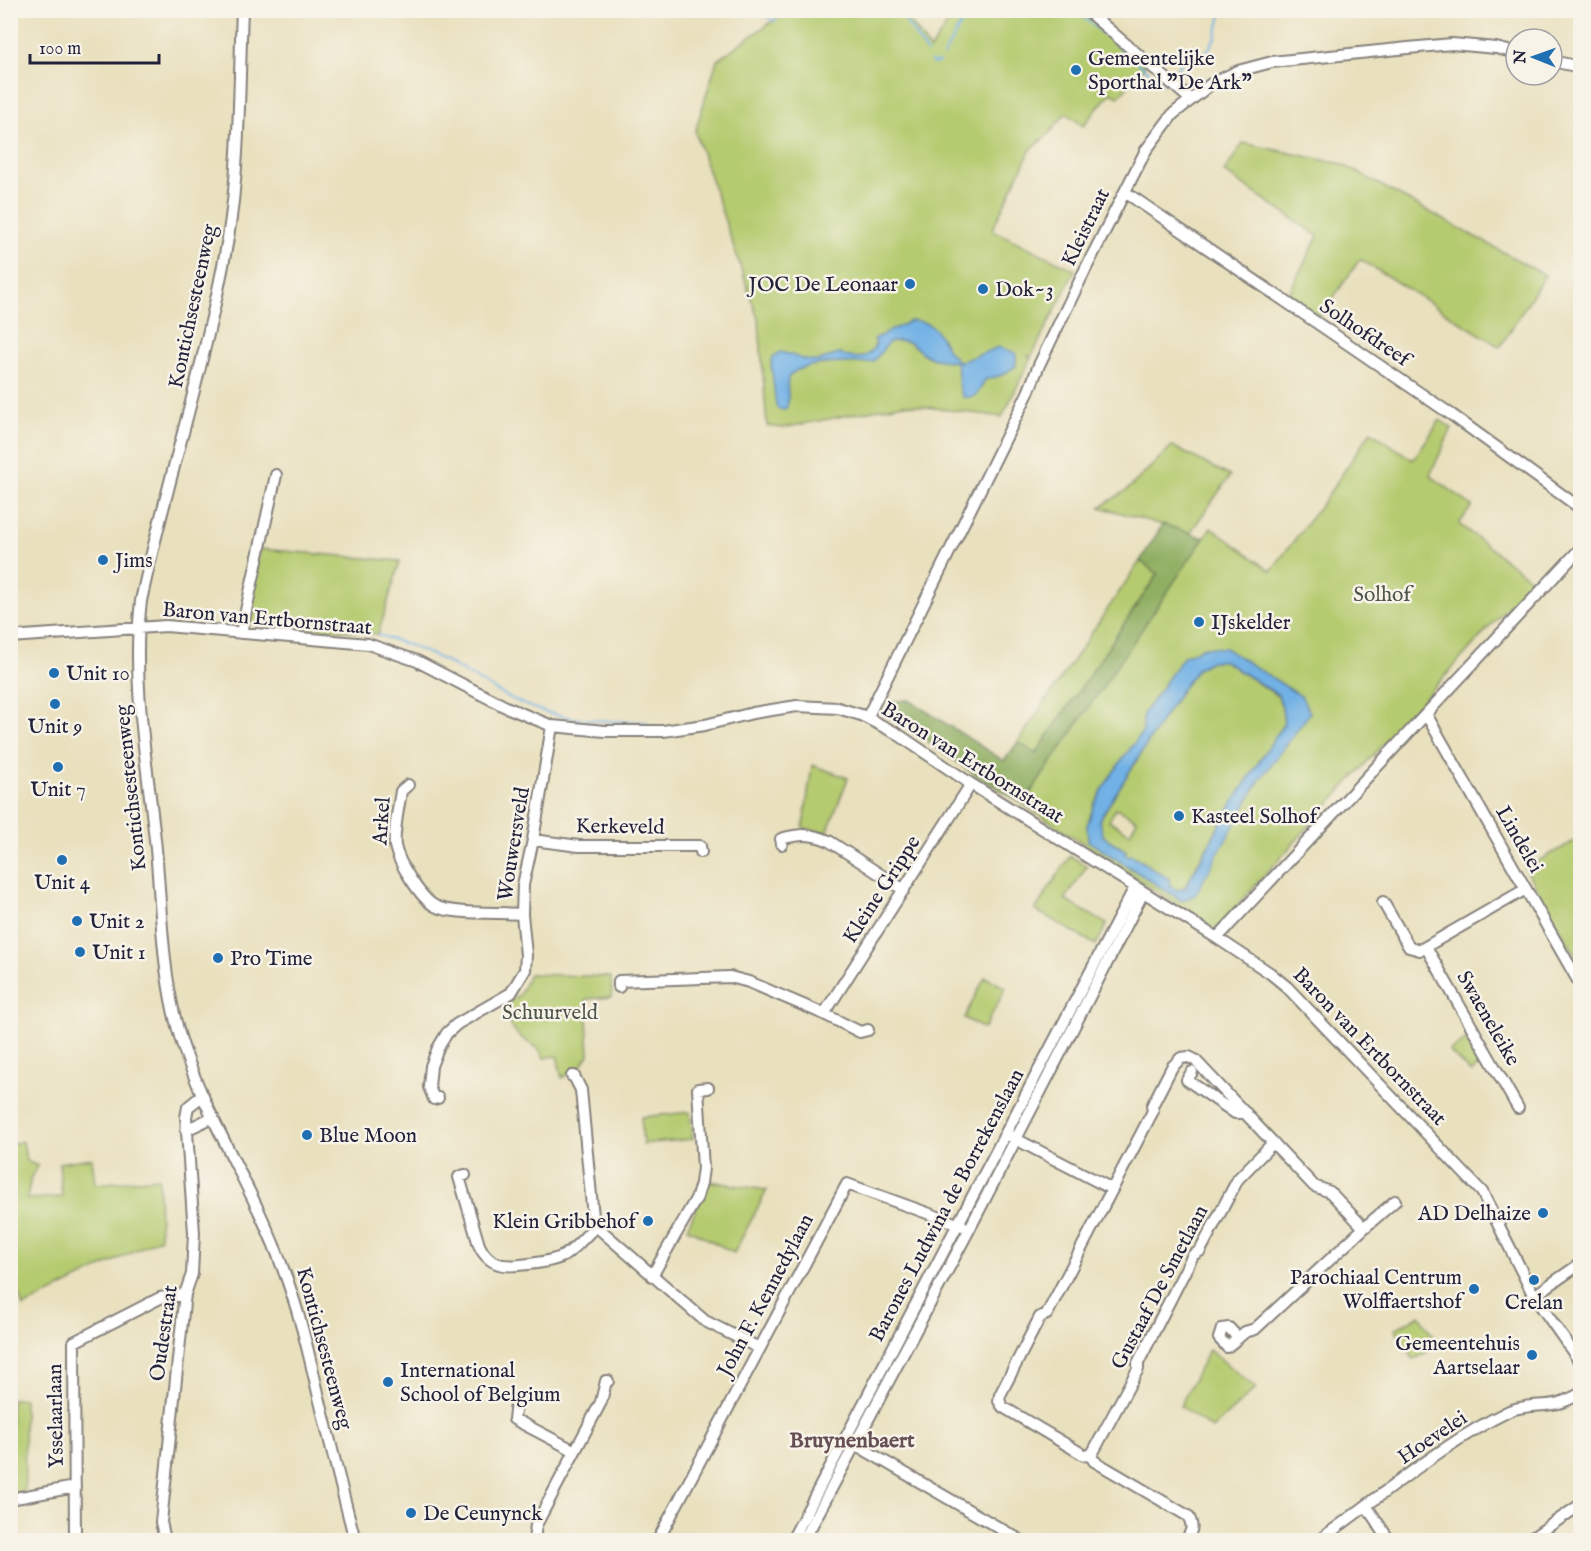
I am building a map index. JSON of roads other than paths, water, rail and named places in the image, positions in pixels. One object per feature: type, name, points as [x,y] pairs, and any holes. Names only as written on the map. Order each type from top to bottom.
[{"type":"street","name":"Kontichsesteenweg","points":[[242,10],[235,179],[228,236],[208,336],[141,601],[138,627],[140,697],[165,958],[172,1006],[184,1051],[202,1095],[249,1189],[282,1265],[296,1305],[355,1540]]},
{"type":"street","points":[[1086,10],[1190,99]]},
{"type":"street","name":"Kleistraat","points":[[867,718],[1028,393],[1039,365],[1100,238],[1156,134],[1173,114],[1190,99],[1230,75],[1272,62],[1452,44],[1504,50]]},
{"type":"street","points":[[1564,63],[1581,67]]},
{"type":"street","name":"Solhofdreef","points":[[1125,192],[1452,415],[1581,508]]},
{"type":"street","points":[[242,633],[276,475]]},
{"type":"street","points":[[1217,938],[1581,549]]},
{"type":"street","name":"Baron van Ertbornstraat","points":[[10,637],[166,626],[368,644],[417,661],[506,707],[552,726],[605,731],[663,731],[705,725],[753,713],[797,706],[838,708],[867,718],[896,733],[971,784],[1217,938],[1287,987],[1482,1192],[1534,1296],[1581,1362]]},
{"type":"street","name":"Lindelei","points":[[1426,714],[1581,984]]},
{"type":"street","name":"Wouwersveld","points":[[438,1098],[434,1099],[429,1087],[431,1066],[447,1034],[457,1023],[511,993],[525,970],[523,885],[552,726]]},
{"type":"street","name":"Kleine Grippe","points":[[824,1014],[971,784]]},
{"type":"street","name":"Arkel","points":[[408,785],[401,791],[395,844],[399,857],[422,895],[435,906],[448,910],[522,914]]},
{"type":"street","points":[[782,844],[781,839],[800,834],[829,840],[904,890]]},
{"type":"street","name":"Kerkeveld","points":[[533,840],[579,846],[700,846],[701,852]]},
{"type":"street","points":[[1383,902],[1409,947],[1420,950],[1526,889]]},
{"type":"street","name":"Barones Ludwina de Borrekenslaan","points":[[800,1539],[845,1439],[958,1224],[1010,1135],[1139,890]]},
{"type":"street","name":"Swaeneleike","points":[[1426,947],[1518,1108]]},
{"type":"street","points":[[619,987],[618,981],[730,977],[749,982],[860,1032],[868,1030]]},
{"type":"street","points":[[1186,1540],[1192,1531],[1192,1523],[1188,1515],[1094,1461],[1091,1456],[1084,1455],[1003,1407],[999,1401],[1040,1317],[1047,1314],[1153,1112],[1152,1107],[1172,1067],[1181,1058],[1189,1057],[1195,1060],[1314,1186],[1330,1192],[1364,1228]]},
{"type":"street","points":[[1192,1072],[1186,1080],[1235,1113],[1246,1113]]},
{"type":"street","points":[[572,1076],[581,1090],[593,1217],[596,1226],[705,1321],[759,1348]]},
{"type":"street","points":[[652,1276],[697,1197],[703,1168],[698,1089],[708,1088]]},
{"type":"street","name":"Oudestraat","points":[[165,1540],[161,1522],[186,1294],[192,1274],[194,1233],[186,1130],[188,1107],[202,1095]]},
{"type":"street","points":[[186,1130],[213,1117]]},
{"type":"street","points":[[1010,1135],[1112,1189]]},
{"type":"street","name":"Barones Ludwina de Borrekenslaan","points":[[800,1539],[855,1445],[970,1228],[1010,1135]]},
{"type":"street","name":"Gustaaf De Smetlaan","points":[[1091,1456],[1138,1369],[1138,1363],[1193,1255],[1200,1251],[1238,1179],[1270,1146],[1271,1142]]},
{"type":"street","points":[[465,1175],[459,1177],[479,1245],[482,1252],[502,1266],[548,1261],[564,1256],[596,1226]]},
{"type":"street","name":"John F. Kennedylaan","points":[[658,1540],[847,1184],[970,1228]]},
{"type":"street","points":[[1238,1338],[1245,1332],[1255,1329],[1395,1202]]},
{"type":"street","points":[[1534,1296],[1581,1264]]},
{"type":"street","name":"Ysselaarlaan","points":[[75,1540],[74,1342],[160,1298],[186,1294]]},
{"type":"street","points":[[534,1540],[536,1525],[601,1402],[606,1381],[608,1381]]},
{"type":"street","name":"Hoevelei","points":[[1319,1540],[1452,1443],[1511,1410],[1558,1403],[1581,1394]]},
{"type":"street","points":[[516,1403],[514,1419],[575,1451]]},
{"type":"street","points":[[845,1439],[1020,1540]]},
{"type":"street","points":[[10,1499],[75,1487]]},
{"type":"street","points":[[1529,1540],[1581,1505]]},
{"type":"street","points":[[1367,1507],[1389,1540]]},
{"type":"water","points":[[910,321],[929,325],[960,362],[999,347],[1016,353],[1016,366],[1002,375],[985,380],[979,391],[972,397],[963,397],[956,362],[932,358],[910,343],[889,342],[873,362],[813,365],[793,373],[788,379],[787,407],[785,410],[778,409],[771,363],[773,357],[780,352],[812,361],[841,354],[854,358],[863,357],[872,350],[876,342],[874,339]]},
{"type":"water","points":[[1205,647],[1225,648],[1301,696],[1310,713],[1259,781],[1195,895],[1182,901],[1088,841],[1087,825],[1095,803],[1110,777],[1143,731],[1143,714],[1184,656]],"holes":[[[1211,661],[1224,661],[1278,695],[1284,723],[1227,812],[1185,888],[1177,890],[1170,886],[1169,879],[1132,855],[1127,856],[1126,851],[1103,836],[1099,820],[1179,693],[1198,668]]]},
{"type":"waterway","points":[[766,16],[774,21],[789,10]]},
{"type":"waterway","points":[[898,10],[927,53]]},
{"type":"waterway","points":[[943,56],[969,10]]},
{"type":"waterway","points":[[1075,10],[1162,83],[1165,83]]},
{"type":"waterway","points":[[1170,77],[1183,61],[1208,50],[1216,36],[1222,10]]},
{"type":"waterway","points":[[931,61],[933,64],[939,62]]},
{"type":"waterway","points":[[378,635],[439,658],[501,694],[536,709],[577,719],[649,722]]},
{"type":"place","name":"Gemeentelijke Sporthal \"De Ark\"","points":[[1076,70]]},
{"type":"place","name":"JOC De Leonaar","points":[[910,284]]},
{"type":"place","name":"Dok~3","points":[[983,289]]},
{"type":"place","name":"Jims","points":[[103,560]]},
{"type":"place","name":"IJskelder","points":[[1199,622]]},
{"type":"place","name":"Unit 10","points":[[54,673]]},
{"type":"place","name":"Unit 9","points":[[55,704]]},
{"type":"place","name":"Unit 7","points":[[58,767]]},
{"type":"place","name":"Kasteel Solhof","points":[[1179,816]]},
{"type":"place","name":"Unit 4","points":[[62,860]]},
{"type":"place","name":"Unit 2","points":[[77,921]]},
{"type":"place","name":"Unit 1","points":[[80,952]]},
{"type":"place","name":"Pro Time","points":[[218,958]]},
{"type":"place","name":"Blue Moon","points":[[307,1135]]},
{"type":"place","name":"AD Delhaize","points":[[1543,1213]]},
{"type":"place","name":"Klein Gribbehof","points":[[648,1221]]},
{"type":"place","name":"Crelan","points":[[1534,1280]]},
{"type":"place","name":"Parochiaal Centrum Wolffaertshof","points":[[1474,1289]]},
{"type":"place","name":"Gemeentehuis Aartselaar","points":[[1532,1355]]},
{"type":"place","name":"International School of Belgium","points":[[388,1382]]},
{"type":"place","name":"De Ceunynck","points":[[411,1513]]},
{"type":"district","name":"Bruynenbaert","points":[[852,1439]]},
{"type":"park label","name":"Solhof","points":[[1382,594]]},
{"type":"park label","name":"Schuurveld","points":[[550,1012]]}]
